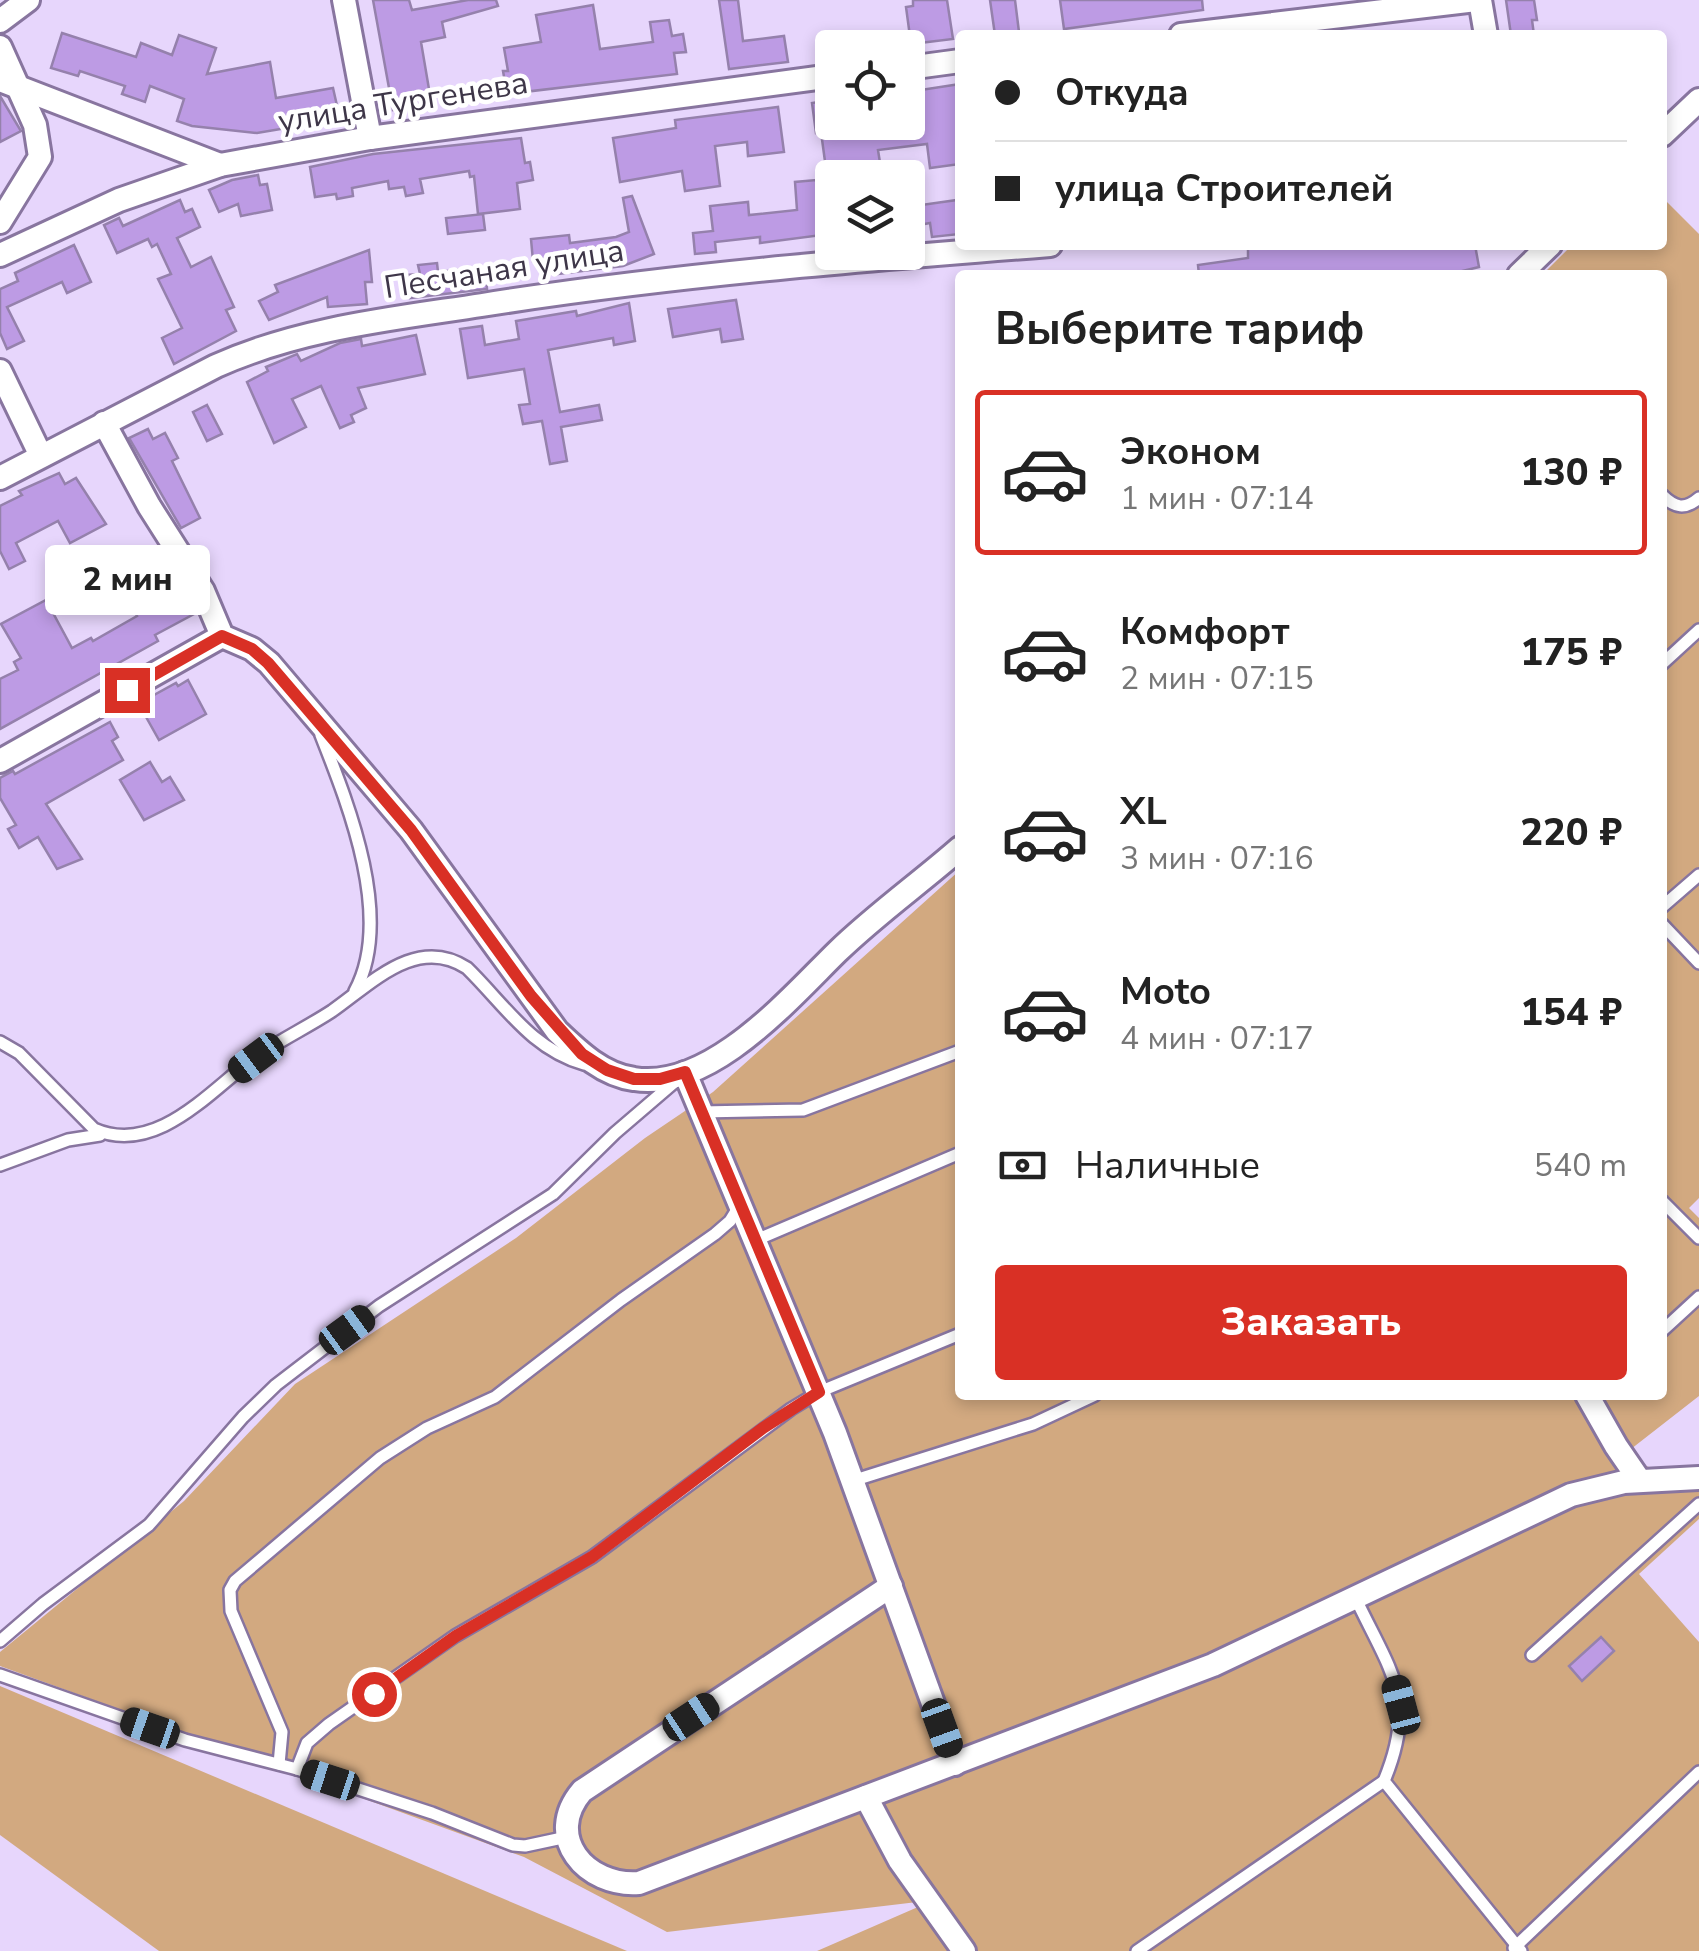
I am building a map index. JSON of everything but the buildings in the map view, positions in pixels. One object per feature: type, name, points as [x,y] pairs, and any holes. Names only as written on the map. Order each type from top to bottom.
[{"type":"street","points":[[0,21],[28,0]]},
{"type":"street","points":[[344,0],[370,138]]},
{"type":"street","points":[[1224,30],[1478,0],[1485,30]]},
{"type":"street","points":[[0,47],[9,83],[35,124],[40,158],[0,222]]},
{"type":"street","points":[[925,66],[955,62]]},
{"type":"street","name":"улица Тургенева","points":[[0,256],[119,200],[220,165],[370,138],[815,78]]},
{"type":"street","points":[[9,83],[220,165]]},
{"type":"street","points":[[1667,130],[1699,100]]},
{"type":"street","name":"Песчаная улица","points":[[0,478],[251,351],[333,328],[666,278],[992,250]]},
{"type":"street","points":[[1524,270],[1545,250]]},
{"type":"street","points":[[0,371],[41,456]]},
{"type":"street","points":[[104,423],[149,506],[203,591],[222,636],[252,649],[268,663],[411,830],[558,1030],[582,1054],[607,1070],[634,1079],[660,1079],[685,1072],[732,1047],[762,1025],[858,934],[955,852]]},
{"type":"street","points":[[0,761],[222,636]]},
{"type":"street","points":[[685,1072],[819,1392],[956,1764]]},
{"type":"street","points":[[1591,1400],[1640,1481]]},
{"type":"street","points":[[890,1586],[598,1778],[572,1803],[566,1819],[574,1854],[588,1869],[622,1884],[638,1883],[1213,1664],[1572,1494],[1604,1484],[1699,1478]]},
{"type":"street","points":[[866,1797],[900,1860],[964,1951]]},
{"type":"lane","points":[[1667,499],[1686,507],[1699,498]]},
{"type":"lane","points":[[1667,659],[1699,630]]},
{"type":"lane","points":[[314,717],[354,834],[370,910],[370,958],[353,995]]},
{"type":"lane","points":[[1667,903],[1699,875]]},
{"type":"lane","points":[[1667,929],[1699,964]]},
{"type":"lane","points":[[0,1165],[80,1137],[143,1134],[188,1111],[256,1058],[407,961],[434,955],[467,968],[550,1051],[607,1070]]},
{"type":"lane","points":[[0,1042],[19,1054],[74,1112],[94,1129],[110,1136]]},
{"type":"lane","points":[[702,1112],[803,1110],[955,1053]]},
{"type":"lane","points":[[0,1641],[42,1604],[149,1525],[276,1385],[380,1306],[553,1194],[615,1132],[685,1072]]},
{"type":"lane","points":[[756,1240],[955,1154]]},
{"type":"lane","points":[[279,1764],[284,1740],[229,1599],[236,1581],[380,1458],[427,1428],[495,1396],[715,1234],[730,1221],[740,1203]]},
{"type":"lane","points":[[1667,1206],[1699,1238]]},
{"type":"lane","points":[[1667,1326],[1699,1297]]},
{"type":"lane","points":[[297,1768],[316,1733],[456,1636],[592,1557],[763,1428],[819,1392],[955,1336]]},
{"type":"lane","points":[[852,1480],[1033,1424],[1084,1400]]},
{"type":"lane","points":[[1532,1655],[1699,1504]]},
{"type":"lane","points":[[1136,1951],[1384,1781],[1402,1724],[1401,1705],[1396,1684],[1356,1599]]},
{"type":"lane","points":[[0,1675],[185,1740],[297,1768],[432,1812],[513,1845],[568,1837]]},
{"type":"lane","points":[[284,1740],[306,1747]]},
{"type":"lane","points":[[1384,1781],[1516,1949],[1699,1772]]},
{"type":"shaded area","points":[[1667,202],[1699,234],[1699,1198],[1689,1208],[1699,1218],[1699,1396],[1631,1449],[1639,1464],[1699,1482],[1699,1519],[1639,1574],[1699,1642],[1699,1951],[817,1951],[934,1900],[667,1932],[524,1857],[0,1666],[0,1652],[184,1501],[295,1384],[516,1238],[645,1138],[713,1092],[955,874],[955,1400],[1667,1400],[1667,270],[1547,270],[1567,250],[1667,250]]},
{"type":"shaded area","points":[[0,1686],[627,1951],[159,1951],[0,1835]]},
{"type":"route","points":[[127,690],[222,636],[252,649],[411,830],[531,996],[582,1054],[607,1070],[634,1079],[660,1079],[685,1072],[819,1392],[763,1428],[592,1557],[456,1636],[374,1694]]}]
